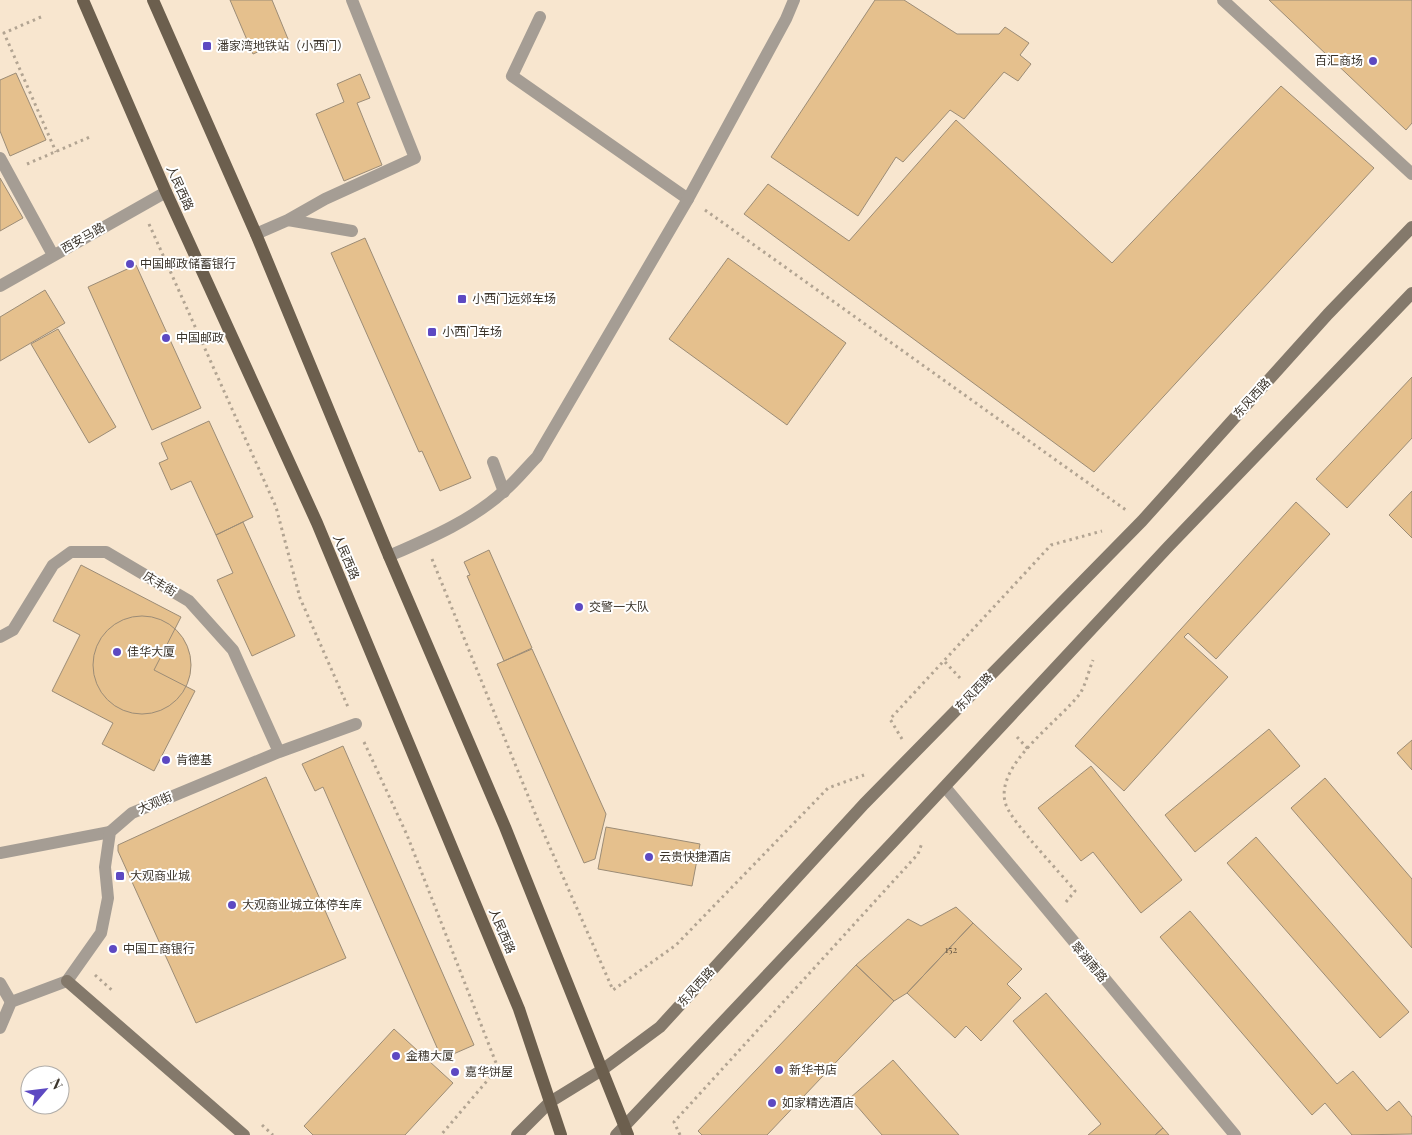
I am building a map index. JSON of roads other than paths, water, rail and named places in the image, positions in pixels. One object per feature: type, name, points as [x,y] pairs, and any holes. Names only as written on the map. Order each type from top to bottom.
[{"type":"main road","name":"人民西路","points":[[83,0],[166,192],[317,523],[519,1009],[560,1135]]},
{"type":"main road","points":[[153,0],[256,234],[389,556],[505,827],[602,1070],[623,1132],[1174,540],[1412,293]]},
{"type":"main road","name":"东风西路","points":[[517,1135],[550,1102],[602,1070],[660,1027],[864,804],[1142,521],[1328,314],[1412,227]]},
{"type":"main road","points":[[67,981],[244,1135]]},
{"type":"street","points":[[256,234],[288,220],[325,198],[415,158],[352,0]]},
{"type":"street","points":[[389,556],[425,541],[473,513],[504,492],[537,457],[688,198],[786,19],[794,0]]},
{"type":"street","points":[[1223,0],[1412,174]]},
{"type":"street","points":[[540,17],[512,76],[688,198]]},
{"type":"street","points":[[0,158],[54,255]]},
{"type":"street","name":"西安马路","points":[[0,286],[166,192]]},
{"type":"street","points":[[288,220],[352,231]]},
{"type":"street","points":[[493,462],[504,492]]},
{"type":"street","name":"庆丰街","points":[[0,637],[13,630],[53,564],[71,552],[106,552],[189,601],[234,650],[279,752]]},
{"type":"street","name":"大观街","points":[[110,832],[132,813],[279,752],[356,724]]},
{"type":"street","name":"翠湖南路","points":[[945,787],[1235,1135]]},
{"type":"street","points":[[0,853],[110,832],[105,868],[108,898],[101,932],[67,981],[11,1002],[0,1028]]},
{"type":"street","points":[[0,983],[11,1002]]},
{"type":"place","name":"潘家湾地铁站（小西门）","points":[[207,46]]},
{"type":"place","name":"百汇商场","points":[[1373,61]]},
{"type":"place","name":"中国邮政储蓄银行","points":[[130,264]]},
{"type":"place","name":"小西门远郊车场","points":[[462,299]]},
{"type":"place","name":"小西门车场","points":[[432,332]]},
{"type":"place","name":"中国邮政","points":[[166,338]]},
{"type":"place","name":"交警一大队","points":[[579,607]]},
{"type":"place","name":"佳华大厦","points":[[117,652]]},
{"type":"place","name":"肯德基","points":[[166,760]]},
{"type":"place","name":"云贵快捷酒店","points":[[649,857]]},
{"type":"place","name":"大观商业城","points":[[120,876]]},
{"type":"place","name":"大观商业城立体停车库","points":[[232,905]]},
{"type":"place","name":"中国工商银行","points":[[113,949]]},
{"type":"place","name":"金穗大厦","points":[[396,1056]]},
{"type":"place","name":"新华书店","points":[[779,1070]]},
{"type":"place","name":"嘉华饼屋","points":[[455,1072]]},
{"type":"place","name":"如家精选酒店","points":[[772,1103]]}]
